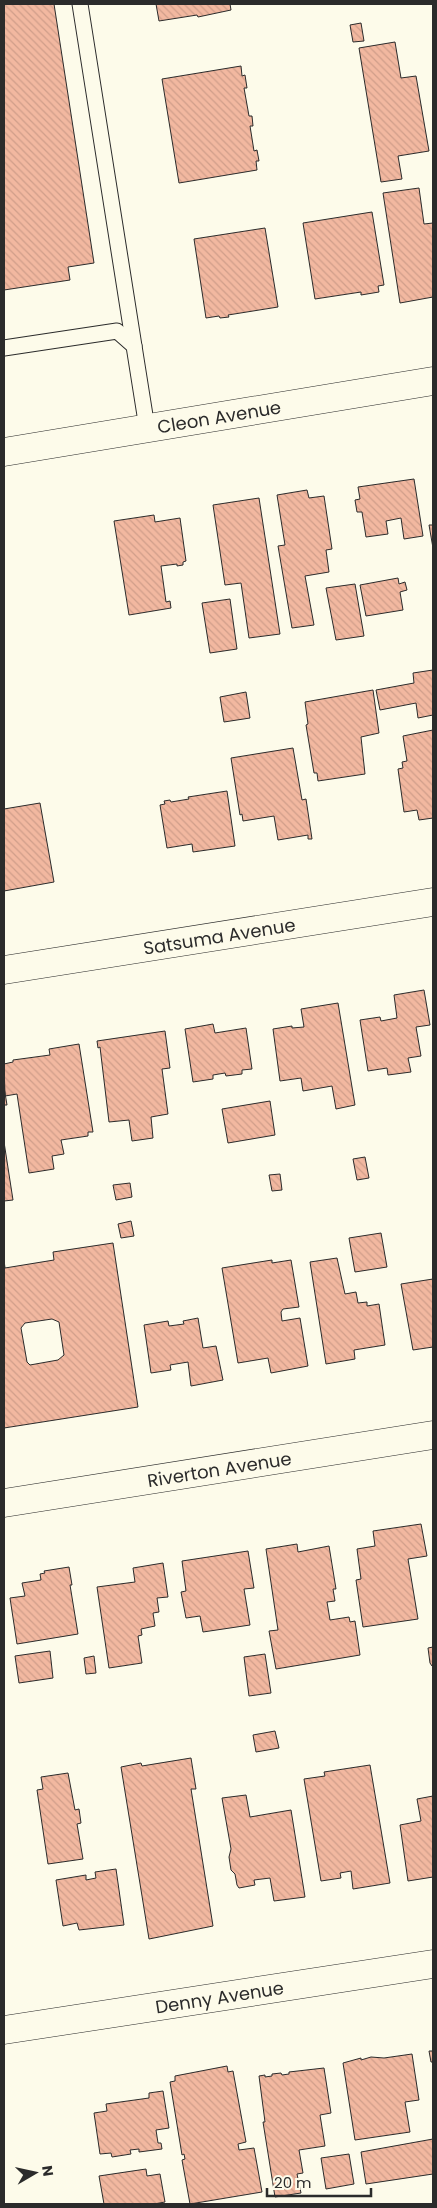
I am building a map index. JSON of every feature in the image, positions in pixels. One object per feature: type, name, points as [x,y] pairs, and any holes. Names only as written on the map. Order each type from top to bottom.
[{"type":"street","name":"Cleon Avenue","points":[[4,452],[433,381]]},
{"type":"street","name":"Satsuma Avenue","points":[[4,970],[433,902]]},
{"type":"street","name":"Riverton Avenue","points":[[4,1502],[433,1435]]},
{"type":"street","name":"Denny Avenue","points":[[4,2030],[433,1964]]},
{"type":"lane","points":[[80,4],[146,428]]},
{"type":"lane","points":[[4,348],[117,331],[134,346]]},
{"type":"building","points":[[4,4],[54,4],[94,263],[68,267],[70,280],[4,290]]},
{"type":"building","points":[[156,4],[230,4],[231,10],[198,17],[197,15],[159,21]]},
{"type":"building","points":[[361,23],[364,41],[353,42],[350,25]]},
{"type":"building","points":[[395,42],[401,78],[416,76],[429,151],[398,156],[402,179],[381,182],[359,48]]},
{"type":"building","points":[[241,66],[242,76],[245,75],[247,88],[244,88],[249,116],[252,116],[253,126],[250,126],[254,151],[257,150],[259,161],[256,161],[257,170],[179,183],[162,79]]},
{"type":"building","points":[[419,188],[424,224],[433,223],[433,297],[400,303],[383,193]]},
{"type":"building","points":[[372,212],[384,285],[378,286],[379,292],[361,295],[361,292],[315,299],[303,223]]},
{"type":"building","points":[[265,228],[278,307],[228,315],[229,317],[206,318],[194,239]]},
{"type":"building","points":[[414,479],[423,536],[404,539],[401,518],[386,521],[388,534],[366,537],[362,512],[357,512],[355,500],[360,499],[358,487]]},
{"type":"building","points":[[307,490],[309,498],[324,496],[332,549],[326,550],[329,572],[305,576],[314,625],[292,628],[278,546],[285,545],[277,495]]},
{"type":"building","points":[[259,498],[280,634],[249,638],[241,583],[225,585],[213,505]]},
{"type":"building","points":[[154,515],[155,522],[180,518],[186,561],[183,562],[183,565],[161,566],[166,602],[170,601],[171,608],[129,615],[114,521]]},
{"type":"building","points":[[429,525],[433,525],[433,548]]},
{"type":"building","points":[[398,578],[399,584],[405,582],[407,590],[400,592],[403,610],[366,616],[360,585]]},
{"type":"building","points":[[355,584],[364,636],[336,640],[326,588]]},
{"type":"building","points":[[230,599],[237,649],[210,653],[202,603]]},
{"type":"building","points":[[433,670],[433,715],[418,718],[416,703],[380,710],[376,690],[414,683],[413,673]]},
{"type":"building","points":[[373,690],[379,733],[361,737],[365,774],[318,781],[317,773],[314,773],[306,725],[308,724],[305,702]]},
{"type":"building","points":[[246,692],[250,718],[224,722],[220,697]]},
{"type":"building","points":[[433,730],[433,818],[419,820],[417,810],[404,812],[398,769],[403,768],[402,762],[407,761],[403,736]]},
{"type":"building","points":[[293,748],[302,800],[306,799],[312,839],[308,839],[308,835],[278,840],[274,816],[243,821],[242,814],[240,815],[231,758]]},
{"type":"building","points":[[227,791],[235,846],[193,852],[192,844],[167,848],[160,805],[165,804],[164,801],[170,800],[171,802],[189,799],[188,797]]},
{"type":"building","points":[[40,803],[54,882],[4,891],[4,809]]},
{"type":"building","points":[[424,990],[430,1025],[416,1027],[421,1056],[408,1058],[411,1072],[388,1075],[387,1068],[368,1071],[360,1020],[380,1017],[381,1021],[397,1018],[394,995]]},
{"type":"building","points":[[338,1003],[355,1105],[336,1109],[332,1086],[303,1091],[301,1078],[280,1081],[273,1029],[292,1026],[292,1028],[304,1027],[301,1009]]},
{"type":"building","points":[[213,1024],[215,1033],[246,1028],[252,1069],[242,1070],[242,1074],[226,1076],[225,1073],[213,1075],[213,1079],[193,1082],[185,1029]]},
{"type":"building","points":[[165,1031],[170,1068],[162,1069],[168,1114],[151,1117],[153,1138],[132,1141],[129,1120],[109,1122],[100,1047],[98,1048],[97,1041]]},
{"type":"building","points":[[79,1044],[93,1132],[88,1132],[88,1136],[61,1140],[64,1154],[52,1156],[54,1169],[29,1173],[17,1094],[5,1096],[4,1064],[13,1062],[13,1060],[50,1055],[49,1049]]},
{"type":"building","points":[[4,1087],[7,1105],[4,1105]]},
{"type":"building","points":[[270,1101],[275,1135],[228,1143],[222,1109]]},
{"type":"building","points":[[4,1142],[13,1200],[4,1201]]},
{"type":"building","points":[[365,1157],[369,1178],[357,1180],[353,1159]]},
{"type":"building","points":[[280,1174],[282,1190],[272,1191],[269,1175]]},
{"type":"building","points":[[130,1183],[132,1197],[116,1200],[113,1185]]},
{"type":"building","points":[[131,1221],[134,1236],[121,1238],[118,1224]]},
{"type":"building","points":[[381,1233],[387,1267],[355,1272],[349,1238]]},
{"type":"building","points":[[113,1243],[138,1407],[4,1428],[4,1260],[5,1268],[54,1260],[53,1252]],"holes":[[[52,1319],[59,1322],[64,1355],[58,1360],[30,1365],[27,1362],[21,1328],[25,1323]]]},
{"type":"building","points":[[337,1258],[345,1294],[356,1292],[358,1303],[367,1302],[367,1306],[379,1304],[385,1345],[354,1350],[355,1359],[326,1364],[310,1262]]},
{"type":"building","points":[[272,1260],[272,1263],[291,1260],[299,1307],[283,1309],[281,1312],[282,1321],[300,1318],[308,1366],[271,1373],[268,1358],[238,1363],[222,1268]]},
{"type":"building","points":[[433,1279],[433,1347],[413,1350],[401,1284]]},
{"type":"building","points":[[198,1318],[203,1348],[216,1346],[223,1380],[191,1386],[188,1362],[170,1365],[171,1370],[151,1373],[144,1325],[168,1321],[169,1326],[184,1324],[183,1321]]},
{"type":"building","points":[[421,1524],[427,1556],[408,1559],[418,1619],[363,1627],[356,1580],[361,1579],[357,1549],[375,1546],[373,1531]]},
{"type":"building","points":[[297,1544],[298,1552],[329,1546],[336,1589],[333,1589],[335,1601],[327,1602],[330,1620],[349,1617],[350,1622],[355,1621],[360,1655],[276,1669],[269,1631],[278,1630],[266,1549]]},
{"type":"building","points":[[248,1551],[254,1588],[244,1589],[250,1625],[203,1632],[200,1616],[186,1618],[181,1592],[186,1591],[182,1561]]},
{"type":"building","points":[[163,1563],[168,1597],[157,1598],[159,1612],[153,1613],[155,1626],[141,1629],[142,1635],[138,1636],[142,1663],[109,1668],[97,1587],[135,1582],[133,1568]]},
{"type":"building","points":[[69,1567],[78,1634],[17,1644],[10,1598],[25,1596],[22,1583],[41,1580],[40,1574],[45,1573],[44,1571]]},
{"type":"building","points":[[433,1647],[433,1666],[432,1666],[428,1648]]},
{"type":"building","points":[[50,1651],[53,1678],[19,1683],[15,1656]]},
{"type":"building","points":[[265,1654],[271,1693],[249,1696],[244,1657]]},
{"type":"building","points":[[94,1656],[96,1673],[86,1674],[84,1658]]},
{"type":"building","points":[[275,1731],[279,1748],[256,1752],[253,1735]]},
{"type":"building","points":[[191,1758],[196,1789],[191,1789],[213,1926],[149,1939],[121,1767],[141,1763],[142,1766]]},
{"type":"building","points":[[370,1765],[390,1883],[353,1889],[351,1871],[340,1873],[341,1878],[321,1881],[304,1779],[325,1776],[324,1772]]},
{"type":"building","points":[[68,1773],[75,1810],[79,1809],[81,1823],[77,1824],[83,1859],[48,1864],[37,1790],[43,1789],[41,1777]]},
{"type":"building","points":[[246,1795],[250,1817],[291,1810],[305,1897],[274,1901],[270,1878],[254,1880],[255,1885],[239,1888],[237,1885],[235,1874],[231,1870],[229,1857],[231,1849],[222,1798]]},
{"type":"building","points":[[433,1796],[433,1877],[408,1881],[400,1825],[421,1821],[417,1799]]},
{"type":"building","points":[[116,1869],[124,1925],[79,1930],[77,1923],[63,1926],[56,1880],[86,1875],[86,1880],[96,1878],[95,1872]]},
{"type":"building","points":[[429,2051],[433,2051],[433,2062],[431,2062]]},
{"type":"building","points":[[412,2054],[419,2100],[405,2102],[410,2132],[355,2140],[343,2063],[361,2058],[361,2060],[371,2057],[384,2058]]},
{"type":"building","points":[[227,2066],[228,2072],[233,2071],[246,2142],[238,2144],[239,2150],[254,2148],[262,2192],[190,2204],[182,2160],[185,2159],[184,2154],[182,2155],[170,2082],[175,2081],[175,2076]]},
{"type":"building","points":[[324,2068],[331,2113],[320,2115],[325,2146],[299,2150],[303,2173],[297,2174],[301,2193],[275,2197],[263,2122],[265,2122],[259,2076],[265,2075],[265,2077],[281,2073],[282,2075],[289,2074],[289,2072]]},
{"type":"building","points":[[163,2091],[169,2128],[156,2130],[158,2143],[161,2143],[162,2149],[139,2152],[139,2149],[130,2150],[131,2154],[112,2157],[111,2153],[100,2154],[94,2113],[107,2111],[106,2104],[149,2098],[149,2093]]},
{"type":"building","points":[[433,2139],[433,2174],[366,2184],[361,2152]]},
{"type":"building","points":[[349,2154],[354,2184],[326,2189],[321,2158]]},
{"type":"building","points":[[146,2169],[147,2176],[160,2174],[165,2202],[154,2204],[104,2204],[99,2176]]}]
